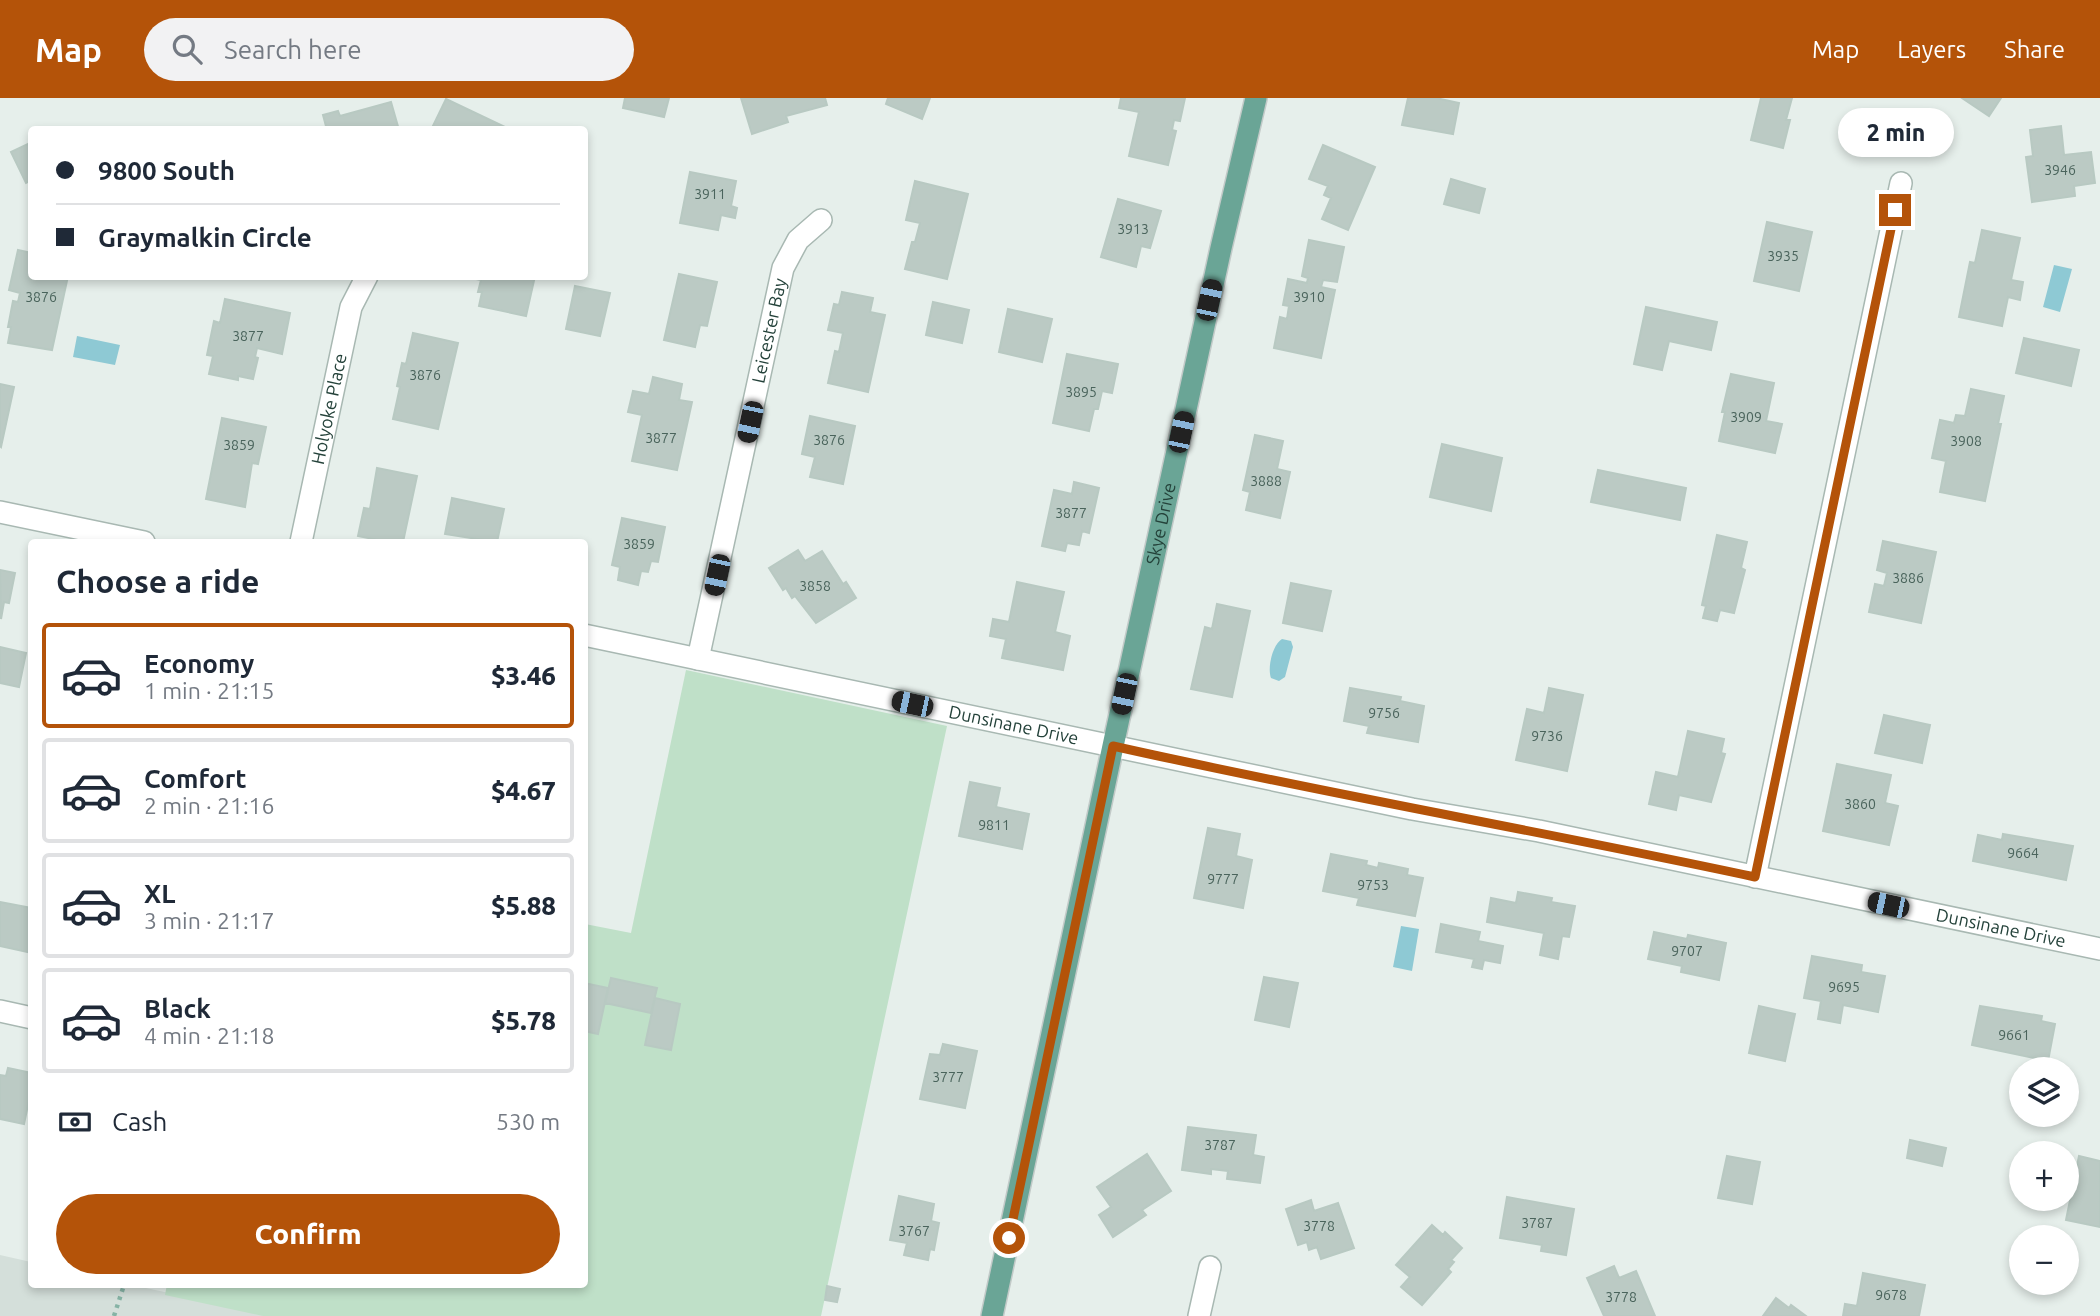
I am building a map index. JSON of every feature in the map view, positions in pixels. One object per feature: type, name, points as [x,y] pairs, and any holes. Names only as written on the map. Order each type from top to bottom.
[{"type":"main road","name":"Skye Drive","points":[[992,1316],[1218,261],[1256,98]]},
{"type":"street","points":[[1755,877],[1901,183]]},
{"type":"street","name":"Leicester Bay","points":[[698,659],[783,268],[798,240],[821,220]]},
{"type":"street","name":"Holyoke Place","points":[[302,539],[351,307],[365,280]]},
{"type":"street","points":[[0,512],[130,539]]},
{"type":"street","name":"Dunsinane Drive","points":[[588,636],[1412,809],[1539,831],[2100,949]]},
{"type":"street","points":[[0,1011],[28,1017]]},
{"type":"street","points":[[1199,1316],[1210,1267]]},
{"type":"path","points":[[114,1316],[123,1288]]},
{"type":"shaded area","points":[[0,1255],[28,1261],[28,1288],[146,1288],[276,1316],[0,1316]]},
{"type":"green space","points":[[686,670],[947,726],[821,1316],[263,1316],[165,1295],[166,1288],[588,1288],[588,925],[631,933]]},
{"type":"water","points":[[2054,265],[2072,269],[2060,312],[2043,307]]},
{"type":"water","points":[[77,336],[120,345],[115,365],[73,357]]},
{"type":"water","points":[[1282,639],[1291,641],[1293,647],[1285,677],[1279,681],[1271,678],[1270,662]]},
{"type":"water","points":[[1401,926],[1419,929],[1412,971],[1393,967]]},
{"type":"building","points":[[625,98],[669,98],[664,117],[623,108]]},
{"type":"building","points":[[741,98],[825,98],[827,105],[786,116],[788,122],[752,134]]},
{"type":"building","points":[[888,98],[930,98],[922,119],[886,104]]},
{"type":"building","points":[[1121,98],[1185,98],[1180,121],[1174,120],[1172,130],[1176,131],[1168,165],[1129,156],[1139,112],[1119,108]]},
{"type":"building","points":[[1408,98],[1436,98],[1459,103],[1453,134],[1402,125]]},
{"type":"building","points":[[1761,98],[1792,98],[1783,148],[1751,140]]},
{"type":"building","points":[[1962,98],[2001,98],[1989,116]]},
{"type":"building","points":[[446,99],[503,126],[433,126]]},
{"type":"building","points":[[391,102],[398,126],[326,126],[323,115],[338,111],[340,116]]},
{"type":"building","points":[[2061,126],[2064,155],[2091,152],[2095,183],[2074,186],[2075,196],[2032,202],[2026,157],[2033,156],[2030,130]]},
{"type":"building","points":[[28,144],[28,182],[26,183],[11,152]]},
{"type":"building","points":[[1323,145],[1375,167],[1348,230],[1322,219],[1331,198],[1324,195],[1328,186],[1309,179]]},
{"type":"building","points":[[690,172],[736,181],[731,206],[737,208],[735,218],[721,215],[718,230],[680,223]]},
{"type":"building","points":[[1451,179],[1485,189],[1479,213],[1444,204]]},
{"type":"building","points":[[915,181],[968,194],[947,279],[905,269],[920,223],[906,220]]},
{"type":"building","points":[[1118,199],[1161,211],[1150,248],[1141,246],[1136,267],[1101,257]]},
{"type":"building","points":[[1767,222],[1812,232],[1799,291],[1754,281]]},
{"type":"building","points":[[1982,230],[2020,238],[2011,280],[2023,282],[2020,300],[2008,297],[2002,326],[1959,317],[1970,262],[1975,263]]},
{"type":"building","points":[[1309,240],[1344,247],[1337,282],[1323,280],[1321,287],[1335,290],[1321,358],[1274,348],[1280,317],[1287,319],[1289,306],[1283,305],[1288,279],[1307,283],[1308,278],[1302,276]]},
{"type":"building","points":[[18,250],[28,252],[28,280],[67,280],[52,350],[8,343],[13,301],[18,302],[20,293],[9,290]]},
{"type":"building","points":[[679,274],[717,282],[707,326],[700,325],[695,347],[664,340]]},
{"type":"building","points":[[481,280],[534,280],[526,316],[479,306],[482,292],[478,292]]},
{"type":"building","points":[[575,286],[610,293],[600,336],[566,329]]},
{"type":"building","points":[[842,292],[873,298],[870,312],[885,315],[868,392],[828,383],[835,351],[839,352],[843,333],[828,330],[834,304],[839,305]]},
{"type":"building","points":[[225,299],[290,313],[282,354],[257,348],[255,357],[258,358],[253,379],[238,376],[238,380],[209,374],[213,356],[207,355],[214,321],[220,323]]},
{"type":"building","points":[[933,302],[969,310],[962,343],[926,335]]},
{"type":"building","points":[[1646,307],[1717,322],[1711,350],[1669,341],[1662,370],[1634,364]]},
{"type":"building","points":[[1008,309],[1052,319],[1042,362],[999,352]]},
{"type":"building","points":[[413,333],[458,343],[438,429],[393,419],[402,363],[406,364]]},
{"type":"building","points":[[2024,338],[2079,350],[2071,386],[2016,373]]},
{"type":"building","points":[[1067,354],[1118,364],[1112,393],[1102,391],[1089,431],[1053,423]]},
{"type":"building","points":[[1731,374],[1774,383],[1766,421],[1782,424],[1775,453],[1719,441],[1725,412],[1722,412]]},
{"type":"building","points":[[653,377],[682,384],[679,400],[692,402],[677,470],[632,461],[642,415],[628,412],[633,391],[649,394]]},
{"type":"building","points":[[0,384],[14,387],[1,447],[0,446]]},
{"type":"building","points":[[1971,389],[2004,396],[1985,501],[1940,492],[1946,461],[1932,458],[1940,420],[1954,423],[1956,415],[1965,416]]},
{"type":"building","points":[[810,416],[855,426],[843,484],[810,477],[815,457],[802,454]]},
{"type":"building","points":[[222,418],[266,427],[258,464],[252,463],[245,507],[206,499]]},
{"type":"building","points":[[1255,435],[1283,441],[1277,469],[1290,472],[1280,518],[1246,510],[1250,492],[1243,490]]},
{"type":"building","points":[[1442,444],[1502,458],[1491,511],[1430,497]]},
{"type":"building","points":[[377,468],[417,476],[404,539],[358,536],[364,508],[370,509]]},
{"type":"building","points":[[1598,470],[1686,488],[1680,520],[1591,502]]},
{"type":"building","points":[[1074,482],[1099,488],[1089,533],[1082,531],[1079,545],[1067,543],[1065,551],[1042,546],[1054,490],[1072,494]]},
{"type":"building","points":[[452,498],[504,509],[498,539],[445,534]]},
{"type":"building","points":[[622,518],[665,527],[658,562],[651,561],[648,572],[641,571],[638,585],[618,580],[620,567],[612,565]]},
{"type":"building","points":[[1717,535],[1747,542],[1741,568],[1745,570],[1734,613],[1720,610],[1717,621],[1703,618],[1706,606],[1702,605]]},
{"type":"building","points":[[1883,541],[1936,552],[1921,623],[1869,612],[1875,584],[1884,586],[1887,573],[1877,570]]},
{"type":"building","points":[[798,550],[805,561],[822,551],[843,584],[846,582],[856,598],[816,623],[795,596],[792,598],[786,588],[783,590],[769,568]]},
{"type":"building","points":[[0,570],[15,573],[9,603],[4,602],[1,619]]},
{"type":"building","points":[[1017,582],[1064,592],[1055,632],[1070,636],[1063,670],[1002,658],[1006,639],[990,636],[993,619],[1009,622]]},
{"type":"building","points":[[1291,583],[1331,591],[1322,631],[1283,623]]},
{"type":"building","points":[[1217,604],[1250,611],[1232,697],[1191,689],[1205,627],[1212,629]]},
{"type":"building","points":[[0,647],[26,653],[19,687],[0,683]]},
{"type":"building","points":[[1350,688],[1401,697],[1400,701],[1424,706],[1418,742],[1367,733],[1369,726],[1344,721]]},
{"type":"building","points":[[1549,688],[1583,695],[1567,771],[1516,760],[1527,709],[1544,713]]},
{"type":"building","points":[[1884,715],[1930,725],[1922,763],[1875,753]]},
{"type":"building","points":[[1688,731],[1724,739],[1721,753],[1725,754],[1711,802],[1679,795],[1676,810],[1649,804],[1656,772],[1678,777]]},
{"type":"building","points":[[1837,764],[1891,775],[1885,803],[1898,806],[1889,845],[1823,831]]},
{"type":"building","points":[[970,782],[1000,788],[996,807],[1029,814],[1022,849],[959,836]]},
{"type":"building","points":[[1208,828],[1240,834],[1236,856],[1252,860],[1243,908],[1194,898]]},
{"type":"building","points":[[2003,834],[2073,846],[2066,880],[1973,861],[1978,835],[2002,840]]},
{"type":"building","points":[[1331,854],[1367,861],[1366,865],[1378,868],[1379,863],[1408,869],[1407,875],[1423,878],[1415,916],[1357,905],[1359,898],[1323,891]]},
{"type":"building","points":[[1518,892],[1552,898],[1551,902],[1575,906],[1569,937],[1562,936],[1558,959],[1540,955],[1544,933],[1487,922],[1491,898],[1516,903]]},
{"type":"building","points":[[0,902],[28,907],[28,952],[0,946]]},
{"type":"building","points":[[1441,924],[1480,932],[1478,941],[1503,946],[1500,963],[1484,960],[1482,969],[1472,967],[1474,959],[1436,952]]},
{"type":"building","points":[[1654,932],[1687,939],[1688,935],[1726,943],[1719,980],[1681,972],[1682,966],[1648,959]]},
{"type":"building","points":[[1812,956],[1862,965],[1861,972],[1885,976],[1878,1012],[1843,1005],[1840,1023],[1818,1019],[1821,1001],[1804,998]]},
{"type":"building","points":[[1264,977],[1298,983],[1289,1027],[1255,1020]]},
{"type":"building","points":[[611,978],[657,988],[651,1013],[605,1003]]},
{"type":"building","points":[[588,984],[608,988],[598,1034],[588,1032]]},
{"type":"building","points":[[655,998],[680,1004],[671,1050],[645,1045]]},
{"type":"building","points":[[1759,1006],[1795,1014],[1785,1061],[1749,1053]]},
{"type":"building","points":[[1980,1006],[2042,1016],[2041,1021],[2055,1024],[2049,1057],[2029,1057],[1972,1045]]},
{"type":"building","points":[[943,1044],[977,1051],[965,1108],[920,1099],[930,1054],[940,1055]]},
{"type":"building","points":[[8,1068],[28,1072],[28,1105],[24,1124],[0,1119],[0,1075],[6,1076]]},
{"type":"building","points":[[1188,1127],[1256,1135],[1253,1155],[1264,1157],[1260,1183],[1227,1179],[1228,1171],[1211,1169],[1211,1174],[1182,1170]]},
{"type":"building","points":[[1910,1140],[1946,1148],[1942,1166],[1907,1158]]},
{"type":"building","points":[[1147,1154],[1171,1191],[1142,1210],[1146,1215],[1113,1237],[1099,1215],[1111,1207],[1097,1187]]},
{"type":"building","points":[[1727,1156],[1760,1162],[1752,1204],[1718,1198]]},
{"type":"building","points":[[2079,1156],[2100,1161],[2100,1227],[2066,1220],[2068,1211],[2079,1211]]},
{"type":"building","points":[[899,1196],[934,1204],[931,1221],[939,1223],[934,1250],[930,1249],[928,1260],[904,1255],[907,1243],[890,1240]]},
{"type":"building","points":[[1507,1197],[1574,1209],[1566,1255],[1541,1251],[1542,1245],[1500,1238]]},
{"type":"building","points":[[1311,1200],[1314,1211],[1338,1203],[1354,1248],[1321,1259],[1317,1247],[1309,1250],[1307,1242],[1298,1245],[1286,1209]]},
{"type":"building","points":[[1432,1225],[1443,1235],[1445,1232],[1462,1248],[1451,1260],[1454,1262],[1448,1269],[1451,1272],[1422,1305],[1401,1287],[1410,1277],[1396,1265]]},
{"type":"building","points":[[1614,1266],[1619,1278],[1636,1271],[1655,1316],[1604,1316],[1587,1278]]},
{"type":"building","points":[[1863,1273],[1925,1285],[1919,1316],[1843,1316],[1845,1304],[1857,1306]]},
{"type":"building","points":[[827,1286],[840,1289],[837,1302],[825,1300]]},
{"type":"building","points":[[1776,1298],[1789,1308],[1791,1305],[1806,1316],[1763,1316]]},
{"type":"route","points":[[1009,1238],[1113,746],[1755,877],[1895,210]]}]
